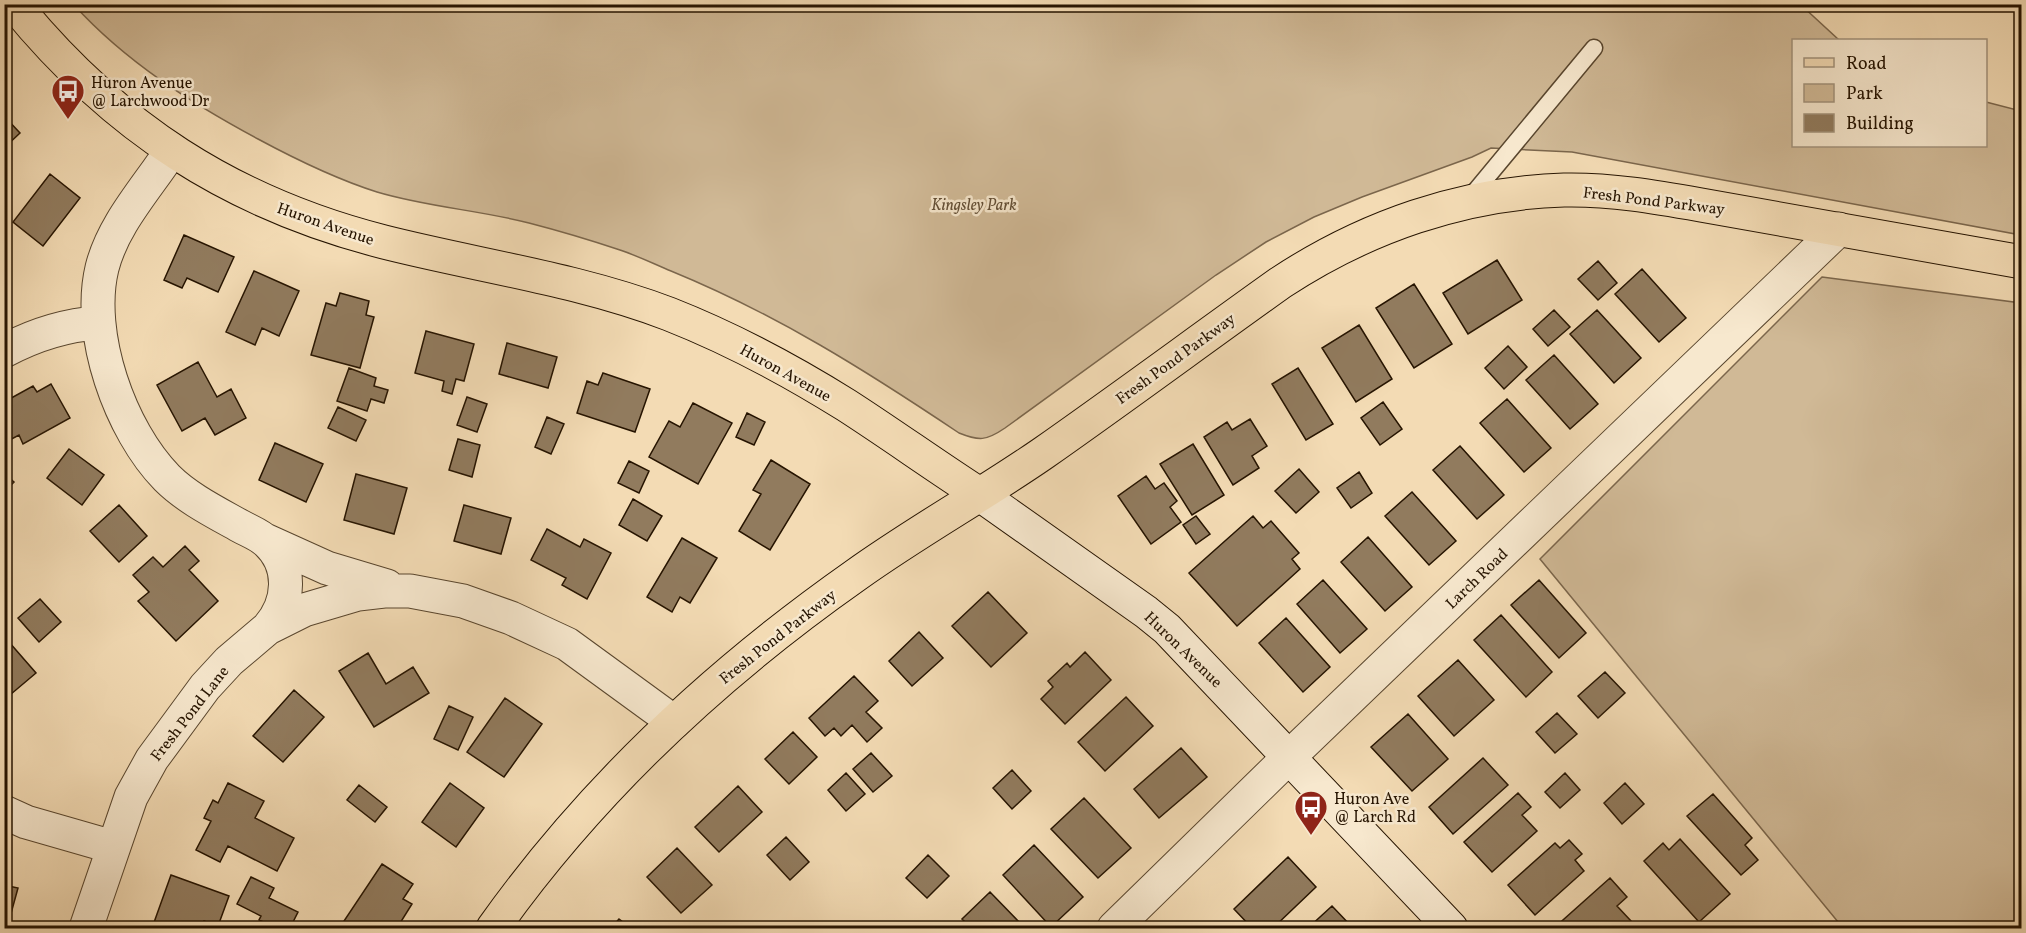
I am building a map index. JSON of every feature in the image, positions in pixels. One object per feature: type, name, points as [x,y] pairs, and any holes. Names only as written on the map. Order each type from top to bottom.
[{"type":"main road","name":"Huron Avenue","points":[[14,9],[92,87],[131,121],[171,151],[247,193],[297,215],[340,230],[410,249],[587,288],[692,323],[815,386],[979,494]]},
{"type":"main road","name":"Fresh Pond Parkway","points":[[493,928],[585,812],[674,722],[803,613],[882,557],[1041,454],[1304,267],[1382,228],[1416,216],[1506,195],[1597,191],[1650,196],[2022,262]]},
{"type":"street","points":[[171,151],[128,213],[109,248],[99,286],[98,323],[104,356],[115,390],[130,424],[158,468],[183,491],[266,540],[313,562],[380,585],[410,591]]},
{"type":"street","name":"Larch Road","points":[[1114,928],[1839,229]]},
{"type":"street","points":[[4,351],[35,336],[61,328],[98,323]]},
{"type":"street","name":"Huron Avenue","points":[[979,494],[1167,629],[1451,928]]},
{"type":"street","points":[[266,540],[278,557],[286,577],[283,605],[268,628]]},
{"type":"street","name":"Fresh Pond Lane","points":[[86,928],[137,784],[167,737],[217,673],[242,649],[268,628],[292,615],[330,601],[372,592],[410,591],[463,601],[512,618],[546,633],[592,660],[674,722]]},
{"type":"street","points":[[4,812],[14,818],[113,847]]},
{"type":"street","points":[[4,829],[43,827]]},
{"type":"lane","points":[[1465,203],[1594,48]]},
{"type":"green space","name":"Kingsley Park","points":[[74,5],[1801,5],[1838,39],[1792,39],[1792,147],[1987,147],[1987,102],[2021,111],[2021,235],[1572,152],[1491,148],[1314,217],[1266,242],[1216,275],[1005,428],[993,435],[977,438],[959,433],[819,344],[710,288],[640,257],[529,223],[377,192],[302,162],[184,96],[137,63],[94,26]]},
{"type":"green space","points":[[1822,277],[2021,303],[2021,928],[1843,928],[1540,559]]},
{"type":"building","points":[[4,104],[11,111],[5,117],[20,133],[4,148]]},
{"type":"building","points":[[50,174],[80,198],[43,246],[13,222]]},
{"type":"building","points":[[184,235],[234,257],[218,292],[187,278],[182,288],[164,280]]},
{"type":"building","points":[[1497,260],[1522,300],[1468,334],[1443,293]]},
{"type":"building","points":[[1598,261],[1617,283],[1598,300],[1578,279]]},
{"type":"building","points":[[1642,269],[1686,318],[1659,342],[1615,294]]},
{"type":"building","points":[[254,271],[299,291],[279,336],[262,328],[255,345],[226,332]]},
{"type":"building","points":[[1414,284],[1452,344],[1414,368],[1376,308]]},
{"type":"building","points":[[340,293],[369,301],[366,315],[374,317],[360,368],[311,355],[326,303],[336,306]]},
{"type":"building","points":[[1554,310],[1570,327],[1548,346],[1533,329]]},
{"type":"building","points":[[1597,310],[1641,358],[1614,383],[1570,334]]},
{"type":"building","points":[[1359,325],[1392,379],[1356,402],[1322,348]]},
{"type":"building","points":[[426,331],[474,344],[464,381],[456,379],[452,394],[442,391],[444,381],[415,373]]},
{"type":"building","points":[[507,343],[557,357],[548,388],[499,374]]},
{"type":"building","points":[[1508,346],[1527,367],[1504,389],[1485,368]]},
{"type":"building","points":[[1554,355],[1598,404],[1570,429],[1526,380]]},
{"type":"building","points":[[198,362],[217,397],[231,389],[246,418],[215,435],[205,418],[182,431],[157,385]]},
{"type":"building","points":[[349,368],[376,378],[374,386],[388,390],[384,403],[371,399],[367,411],[337,401]]},
{"type":"building","points":[[1298,368],[1333,424],[1306,440],[1272,384]]},
{"type":"building","points":[[603,373],[650,389],[635,432],[577,413],[587,381],[598,385]]},
{"type":"building","points":[[51,384],[70,418],[23,444],[19,435],[4,443],[4,402],[33,386],[37,392]]},
{"type":"building","points":[[467,397],[487,404],[477,432],[457,425]]},
{"type":"building","points":[[1507,399],[1551,448],[1524,472],[1480,423]]},
{"type":"building","points":[[1383,402],[1402,429],[1380,445],[1361,418]]},
{"type":"building","points":[[693,403],[732,423],[698,484],[649,457],[669,421],[680,427]]},
{"type":"building","points":[[338,407],[366,420],[356,441],[328,428]]},
{"type":"building","points":[[747,413],[765,422],[754,445],[736,437]]},
{"type":"building","points":[[547,417],[564,424],[551,454],[535,447]]},
{"type":"building","points":[[1250,419],[1267,446],[1252,456],[1259,468],[1233,485],[1204,437],[1227,422],[1232,430]]},
{"type":"building","points":[[458,439],[480,445],[472,477],[449,470]]},
{"type":"building","points":[[275,443],[323,464],[306,502],[259,480]]},
{"type":"building","points":[[1193,444],[1224,495],[1192,515],[1160,464]]},
{"type":"building","points":[[1460,446],[1504,495],[1477,519],[1433,470]]},
{"type":"building","points":[[69,449],[104,475],[82,505],[47,478]]},
{"type":"building","points":[[771,460],[810,484],[770,550],[739,531],[761,494],[753,490]]},
{"type":"building","points":[[629,461],[649,471],[639,493],[618,483]]},
{"type":"building","points":[[1299,469],[1319,492],[1296,513],[1275,491]]},
{"type":"building","points":[[1359,472],[1372,493],[1351,508],[1337,488]]},
{"type":"building","points":[[4,473],[14,482],[4,492]]},
{"type":"building","points":[[356,474],[407,488],[394,534],[344,520]]},
{"type":"building","points":[[1146,476],[1155,489],[1164,483],[1177,501],[1170,507],[1181,522],[1151,544],[1118,496]]},
{"type":"building","points":[[1412,492],[1456,541],[1429,565],[1385,516]]},
{"type":"building","points":[[633,499],[662,516],[647,541],[619,525]]},
{"type":"building","points":[[119,505],[147,536],[119,562],[90,531]]},
{"type":"building","points":[[464,505],[511,518],[501,554],[454,541]]},
{"type":"building","points":[[1196,516],[1210,534],[1196,544],[1183,525]]},
{"type":"building","points":[[1253,516],[1263,528],[1271,521],[1299,553],[1292,559],[1300,569],[1237,626],[1189,573]]},
{"type":"building","points":[[547,529],[580,547],[584,539],[611,553],[587,599],[562,585],[566,578],[531,560]]},
{"type":"building","points":[[1368,537],[1412,587],[1385,611],[1341,562]]},
{"type":"building","points":[[682,538],[717,558],[690,603],[680,597],[672,612],[647,597]]},
{"type":"building","points":[[185,546],[199,561],[189,570],[218,601],[176,641],[138,601],[149,592],[133,575],[153,557],[163,567]]},
{"type":"building","points":[[1323,580],[1367,629],[1340,653],[1297,604]]},
{"type":"building","points":[[1539,580],[1586,633],[1559,658],[1511,605]]},
{"type":"building","points":[[988,592],[1027,633],[991,667],[952,626]]},
{"type":"building","points":[[40,599],[61,622],[39,642],[18,618]]},
{"type":"building","points":[[1501,615],[1552,672],[1526,697],[1474,640]]},
{"type":"building","points":[[1286,618],[1330,667],[1303,692],[1259,643]]},
{"type":"building","points":[[919,632],[943,658],[912,686],[889,661]]},
{"type":"building","points":[[9,642],[36,673],[4,700],[4,646]]},
{"type":"building","points":[[1085,652],[1111,680],[1065,724],[1041,699],[1053,687],[1048,681],[1067,663],[1070,667]]},
{"type":"building","points":[[368,653],[386,684],[413,667],[429,693],[374,727],[339,671]]},
{"type":"building","points":[[1458,660],[1494,700],[1454,736],[1418,696]]},
{"type":"building","points":[[1605,672],[1625,693],[1598,718],[1578,696]]},
{"type":"building","points":[[854,676],[878,701],[866,712],[882,728],[867,742],[852,725],[841,736],[834,728],[825,736],[809,718]]},
{"type":"building","points":[[294,690],[324,717],[283,762],[253,736]]},
{"type":"building","points":[[1126,697],[1153,726],[1105,771],[1078,742]]},
{"type":"building","points":[[505,698],[542,724],[504,777],[467,752]]},
{"type":"building","points":[[449,706],[473,717],[458,750],[434,739]]},
{"type":"building","points":[[1557,713],[1577,734],[1555,753],[1536,732]]},
{"type":"building","points":[[1408,714],[1448,759],[1412,791],[1371,747]]},
{"type":"building","points":[[793,732],[817,757],[789,784],[765,759]]},
{"type":"building","points":[[1181,748],[1207,777],[1159,818],[1134,789]]},
{"type":"building","points":[[871,753],[892,776],[873,792],[853,769]]},
{"type":"building","points":[[1483,758],[1508,785],[1453,834],[1429,807]]},
{"type":"building","points":[[1012,770],[1031,791],[1012,809],[993,788]]},
{"type":"building","points":[[846,773],[865,794],[846,811],[828,790]]},
{"type":"building","points":[[1565,773],[1580,790],[1560,808],[1545,792]]},
{"type":"building","points":[[228,783],[264,801],[255,818],[294,838],[277,871],[228,846],[220,862],[196,850],[211,821],[204,818],[213,800],[218,803]]},
{"type":"building","points":[[450,783],[484,808],[456,847],[422,822]]},
{"type":"building","points":[[1625,783],[1644,804],[1622,824],[1604,803]]},
{"type":"building","points":[[359,785],[387,807],[375,822],[347,800]]},
{"type":"building","points":[[738,786],[762,812],[719,852],[695,827]]},
{"type":"building","points":[[1518,793],[1531,807],[1522,815],[1537,831],[1492,872],[1464,842]]},
{"type":"building","points":[[1713,794],[1752,838],[1745,845],[1758,860],[1741,875],[1687,816]]},
{"type":"building","points":[[1084,798],[1131,848],[1098,878],[1051,829]]},
{"type":"building","points":[[786,837],[809,862],[790,880],[767,855]]},
{"type":"building","points":[[1680,839],[1730,894],[1699,922],[1644,861],[1663,843],[1669,850]]},
{"type":"building","points":[[1569,840],[1582,854],[1575,860],[1584,871],[1535,915],[1508,885],[1555,843],[1560,848]]},
{"type":"building","points":[[1034,845],[1083,897],[1051,927],[1003,875]]},
{"type":"building","points":[[677,848],[712,885],[681,913],[647,877]]},
{"type":"building","points":[[928,855],[949,876],[927,898],[906,878]]},
{"type":"building","points":[[1288,857],[1316,887],[1273,928],[1252,928],[1234,909]]},
{"type":"building","points":[[382,864],[413,884],[403,899],[412,904],[397,928],[349,928],[342,924]]},
{"type":"building","points":[[171,875],[229,896],[218,926],[204,921],[201,928],[152,928]]},
{"type":"building","points":[[251,877],[274,888],[269,898],[298,912],[290,928],[277,928],[259,920],[261,916],[237,904]]},
{"type":"building","points":[[1610,878],[1627,897],[1617,906],[1631,921],[1623,928],[1554,928]]},
{"type":"building","points":[[4,885],[18,888],[7,928],[4,928]]},
{"type":"building","points":[[990,892],[1025,928],[971,928],[962,919]]},
{"type":"building","points":[[1332,906],[1353,928],[1308,928]]},
{"type":"building","points":[[619,919],[631,928],[611,928]]},
{"type":"place","name":"Huron Avenue @ Larchwood Dr","points":[[68,120]]},
{"type":"place","name":"Huron Ave @ Larch Rd","points":[[1311,836]]}]
